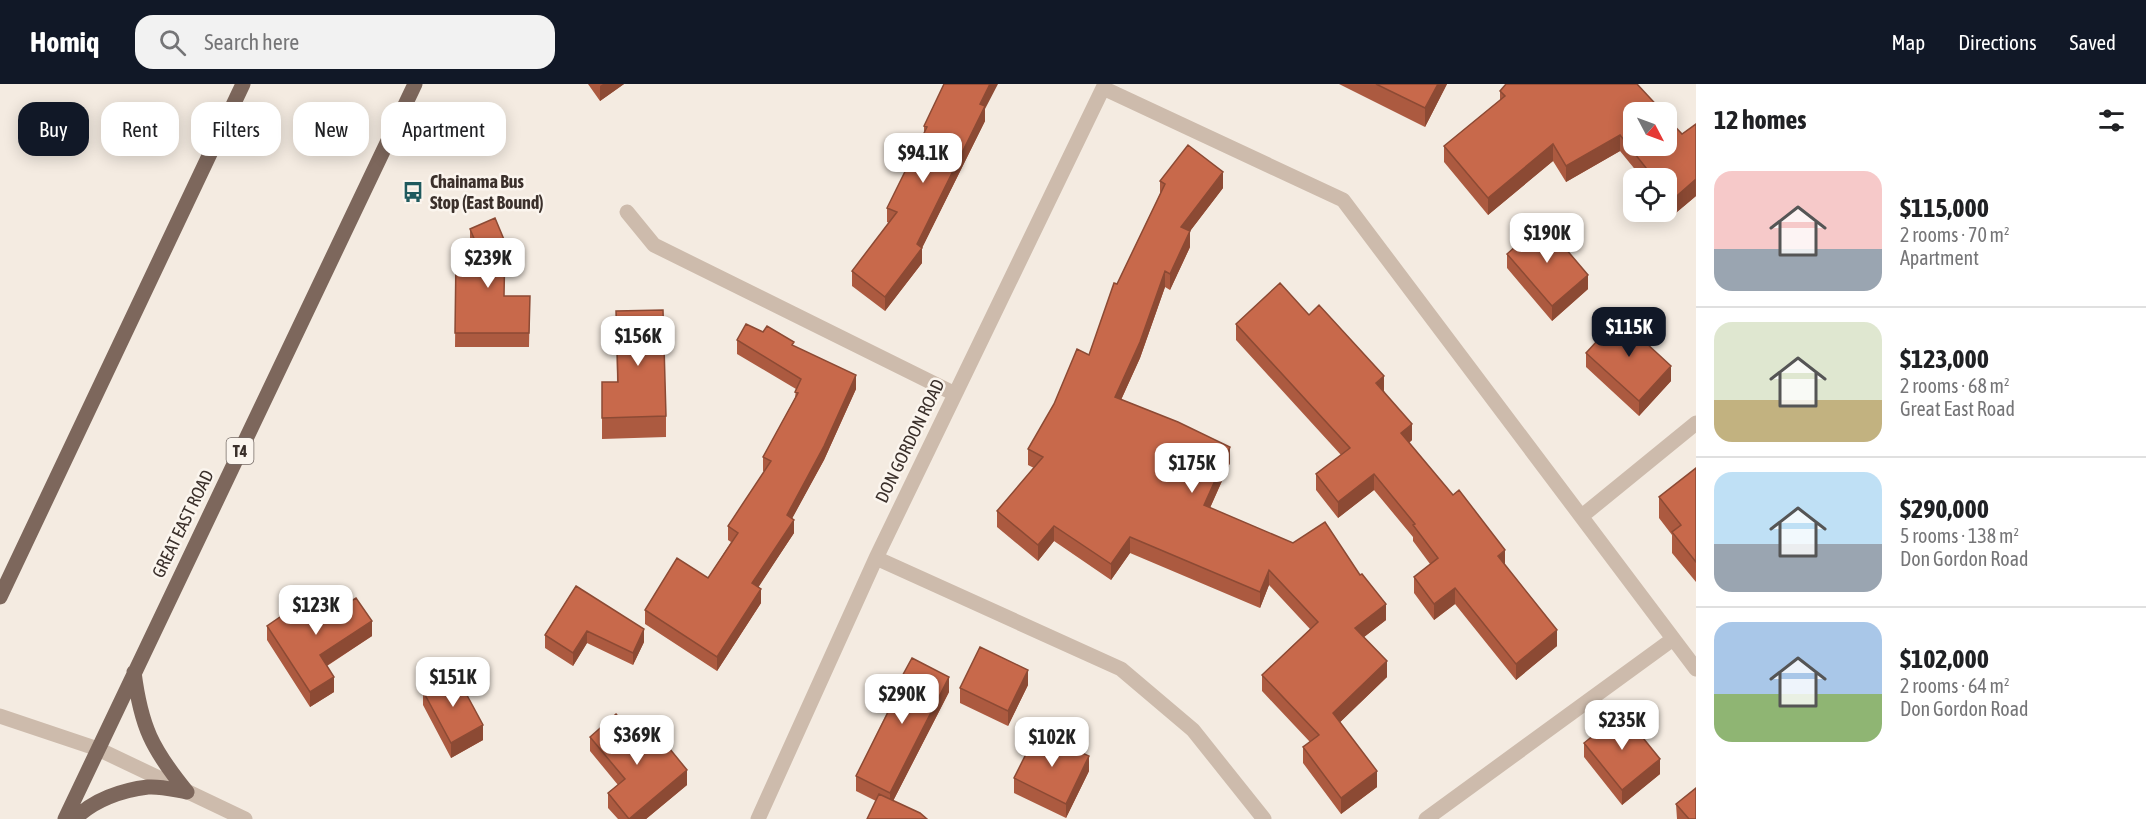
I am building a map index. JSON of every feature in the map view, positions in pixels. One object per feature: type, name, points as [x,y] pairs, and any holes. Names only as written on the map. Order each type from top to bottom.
[{"type":"main road","points":[[0,597],[243,84]]},
{"type":"main road","name":"GREAT EAST ROAD","points":[[65,819],[415,84]]},
{"type":"main road","points":[[134,672],[138,705],[149,738],[165,766],[187,792]]},
{"type":"main road","points":[[75,819],[82,812],[115,794],[150,787],[187,792]]},
{"type":"street","name":"DON GORDON ROAD","points":[[758,819],[876,558],[1104,86]]},
{"type":"street","points":[[1104,86],[1343,200],[1696,669]]},
{"type":"street","points":[[627,212],[654,245],[955,394]]},
{"type":"street","points":[[1582,516],[1696,423]]},
{"type":"street","points":[[876,558],[1121,669],[1193,730],[1264,819]]},
{"type":"street","points":[[1426,819],[1673,639]]},
{"type":"street","points":[[0,716],[98,749],[245,819]]},
{"type":"building","points":[[944,84],[990,84],[980,104],[985,106],[917,244],[922,248],[885,297],[852,271],[897,212],[887,208],[927,127],[924,126]]},
{"type":"building","points":[[1376,84],[1438,84],[1425,108]]},
{"type":"building","points":[[1506,84],[1637,84],[1654,102],[1623,102],[1623,139],[1620,135],[1566,166],[1553,144],[1488,198],[1444,146],[1505,96],[1500,91]]},
{"type":"building","points":[[1696,124],[1696,179],[1677,196],[1677,168],[1646,168],[1637,156],[1677,156],[1677,129],[1682,134]]},
{"type":"building","points":[[1188,145],[1223,172],[1181,227],[1190,231],[1170,274],[1165,271],[1140,342],[1115,397],[1178,422],[1230,447],[1204,505],[1293,543],[1325,522],[1360,575],[1362,574],[1386,604],[1355,628],[1387,661],[1333,713],[1377,771],[1341,798],[1303,747],[1319,735],[1262,675],[1318,622],[1269,570],[1260,592],[1130,537],[1111,564],[1054,526],[1038,545],[997,511],[1043,457],[1028,449],[1054,404],[1077,349],[1089,355],[1114,283],[1117,284],[1165,184],[1160,181]]},
{"type":"building","points":[[495,218],[505,242],[504,296],[530,296],[529,333],[455,333],[456,257],[482,257],[470,229]]},
{"type":"building","points":[[1543,222],[1588,275],[1552,306],[1507,254]]},
{"type":"building","points":[[1280,283],[1309,315],[1319,305],[1384,376],[1376,383],[1412,424],[1401,433],[1453,495],[1459,490],[1505,550],[1498,556],[1557,630],[1516,664],[1455,588],[1434,604],[1414,577],[1438,558],[1413,525],[1415,524],[1374,474],[1338,502],[1316,474],[1350,448],[1236,324]]},
{"type":"building","points":[[663,310],[666,416],[602,418],[602,382],[618,382],[616,311]]},
{"type":"building","points":[[1622,314],[1645,342],[1671,366],[1639,401],[1586,353]]},
{"type":"building","points":[[746,324],[763,332],[767,326],[794,342],[792,345],[856,375],[824,446],[787,515],[794,520],[752,583],[761,589],[717,657],[645,610],[677,558],[708,578],[738,533],[728,526],[771,461],[763,457],[798,393],[795,392],[801,379],[737,340]]},
{"type":"building","points":[[1696,468],[1696,562],[1672,532],[1681,525],[1659,497]]},
{"type":"building","points":[[576,586],[644,629],[633,653],[587,631],[573,653],[545,635]]},
{"type":"building","points":[[315,593],[329,615],[356,598],[372,621],[320,655],[334,677],[310,692],[267,626]]},
{"type":"building","points":[[980,647],[1028,670],[1008,711],[960,688]]},
{"type":"building","points":[[912,658],[949,677],[890,793],[856,776],[891,706],[887,704]]},
{"type":"building","points":[[455,673],[483,725],[451,743],[423,691]]},
{"type":"building","points":[[1622,712],[1660,759],[1622,790],[1584,743]]},
{"type":"building","points":[[616,714],[647,750],[661,738],[687,770],[629,819],[608,793],[625,779],[590,737]]},
{"type":"building","points":[[1037,732],[1089,756],[1066,804],[1014,778]]},
{"type":"building","points":[[1696,788],[1696,819],[1689,819],[1676,804]]},
{"type":"building","points":[[879,794],[920,813],[927,819],[867,819]]},
{"type":"place","name":"Chainama Bus Stop (East Bound)","points":[[413,192]]}]
